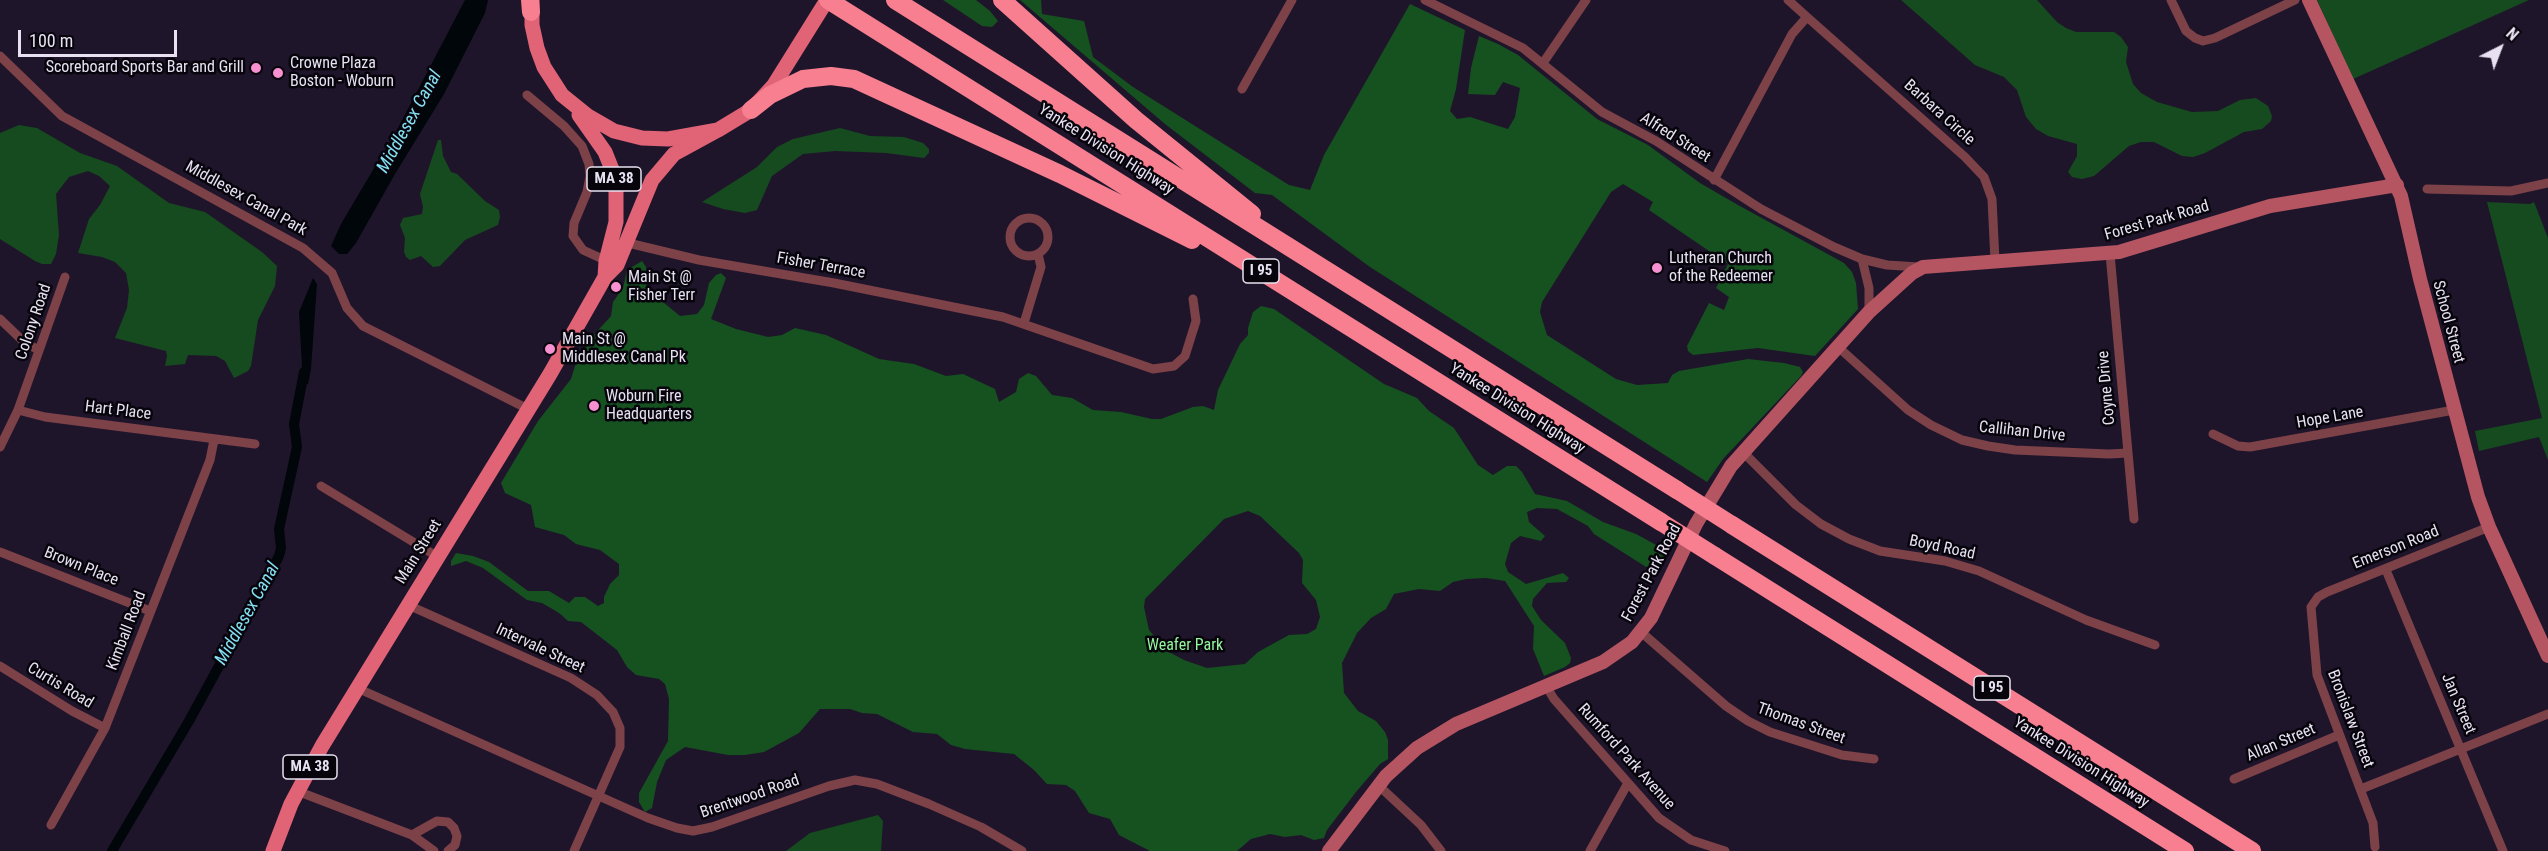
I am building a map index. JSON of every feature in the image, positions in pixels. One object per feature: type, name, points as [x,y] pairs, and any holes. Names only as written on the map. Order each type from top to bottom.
[{"type":"highway","name":"Yankee Division Highway","points":[[828,0],[2185,851]]},
{"type":"highway","name":"Yankee Division Highway","points":[[895,0],[2252,851]]},
{"type":"highway","points":[[1002,0],[1136,120],[1314,264]]},
{"type":"highway","points":[[751,110],[770,95],[803,79],[831,76],[865,83],[1088,188],[1304,298]]},
{"type":"main road","name":"MA 38","points":[[718,129],[751,110],[778,78],[828,0]]},
{"type":"main road","name":"MA 38","points":[[531,4],[534,38],[540,57],[562,95]]},
{"type":"main road","points":[[562,95],[597,122],[614,131],[631,136],[668,139],[704,134],[718,129]]},
{"type":"main road","name":"Main Street","points":[[562,95],[595,135],[610,164],[617,200],[619,240]]},
{"type":"main road","name":"Main Street","points":[[273,851],[297,791],[357,688],[528,410],[605,277],[619,240],[649,184],[674,154],[718,129]]},
{"type":"street","points":[[1242,89],[1292,0]]},
{"type":"street","name":"Alfred Street","points":[[1425,0],[1515,43],[1597,108],[1656,141],[1714,180],[1807,233],[1862,259],[1897,266],[1923,267]]},
{"type":"street","points":[[1543,63],[1586,0]]},
{"type":"street","name":"Barbara Circle","points":[[1788,0],[1965,157],[1984,177],[1992,199],[1995,261]]},
{"type":"street","points":[[2171,0],[2186,30],[2203,41],[2215,38],[2295,0]]},
{"type":"street","name":"School Street","points":[[2309,0],[2397,185],[2407,212],[2420,279],[2472,478],[2489,527],[2548,657]]},
{"type":"street","points":[[1714,180],[1792,34],[1807,17]]},
{"type":"street","name":"Middlesex Canal Park","points":[[0,56],[62,116],[303,248],[332,273],[349,311],[363,326],[528,410]]},
{"type":"street","points":[[527,94],[564,126],[582,146],[589,164],[590,176],[587,192],[573,228],[573,236],[583,250],[611,263]]},
{"type":"street","points":[[2427,189],[2511,191],[2548,183]]},
{"type":"street","name":"Forest Park Road","points":[[1329,851],[1378,785],[1410,753],[1444,731],[1610,658],[1627,646],[1641,632],[1664,593],[1713,493],[1743,452],[1869,312],[1900,282],[1923,267],[2110,254],[2270,206],[2397,185]]},
{"type":"street","points":[[1021,219],[1036,219],[1047,229],[1048,243],[1038,254],[1023,255],[1012,245],[1011,230],[1021,219]]},
{"type":"street","name":"Fisher Terrace","points":[[619,240],[699,260],[890,294],[1024,323],[1140,366],[1163,369],[1178,364],[1189,348],[1196,321],[1193,300]]},
{"type":"street","points":[[1024,323],[1041,267],[1038,254]]},
{"type":"street","name":"Coyne Drive","points":[[2110,254],[2134,519]]},
{"type":"street","points":[[1862,259],[1869,288],[1869,312]]},
{"type":"street","name":"Colony Road","points":[[18,410],[65,277]]},
{"type":"street","points":[[0,319],[25,343],[39,350]]},
{"type":"street","name":"Callihan Drive","points":[[1837,346],[1908,410],[1930,425],[1962,440],[2015,450],[2128,453]]},
{"type":"street","points":[[0,447],[18,410]]},
{"type":"street","name":"Hart Place","points":[[18,410],[45,417],[255,444]]},
{"type":"street","name":"Hope Lane","points":[[2213,434],[2238,446],[2250,447],[2454,410]]},
{"type":"street","name":"Kimball Road","points":[[51,825],[105,728],[210,460],[214,440]]},
{"type":"street","name":"Boyd Road","points":[[1743,452],[1796,505],[1821,524],[1849,539],[1880,550],[1945,561],[1979,571],[2080,617],[2155,645]]},
{"type":"street","points":[[321,486],[438,557]]},
{"type":"street","name":"Emerson Road","points":[[2315,600],[2327,592],[2489,527]]},
{"type":"street","name":"Brown Place","points":[[0,552],[150,611]]},
{"type":"street","name":"Jan Street","points":[[2386,570],[2503,851]]},
{"type":"street","name":"Bronislaw Street","points":[[2315,600],[2310,613],[2316,670],[2374,826],[2375,848]]},
{"type":"street","name":"Intervale Street","points":[[408,605],[571,678],[605,703],[618,720],[621,740],[617,755],[597,795],[574,851]]},
{"type":"street","name":"Thomas Street","points":[[1641,632],[1726,706],[1748,721],[1770,732],[1842,755],[1874,759]]},
{"type":"street","name":"Curtis Road","points":[[0,666],[80,716],[105,728]]},
{"type":"street","name":"Rumford Park Avenue","points":[[1546,686],[1554,699],[1656,814],[1674,830],[1700,844],[1725,851]]},
{"type":"street","name":"Brentwood Road","points":[[357,688],[669,826],[693,831],[723,824],[840,782],[863,781],[889,788],[947,811],[1022,851]]},
{"type":"street","points":[[2361,789],[2548,714]]},
{"type":"street","name":"Allan Street","points":[[2234,779],[2339,735]]},
{"type":"street","points":[[1590,851],[1628,783]]},
{"type":"street","points":[[1378,785],[1421,825],[1441,851]]},
{"type":"street","points":[[297,791],[412,835],[434,851]]},
{"type":"street","points":[[412,835],[437,820],[448,822],[454,828],[457,836],[455,845],[448,851]]},
{"type":"green space","points":[[943,0],[976,0],[998,21],[992,27],[982,26]]},
{"type":"green space","points":[[1020,0],[1041,0],[1042,14],[1084,21],[1093,57],[1133,87],[1289,185],[1310,190],[1324,155],[1410,4],[1465,30],[1456,89],[1450,111],[1457,119],[1470,117],[1508,129],[1515,117],[1520,88],[1503,82],[1495,95],[1468,94],[1471,68],[1479,36],[1518,55],[1597,119],[1648,145],[1700,183],[1844,263],[1852,272],[1856,283],[1858,309],[1815,356],[1758,348],[1693,355],[1688,351],[1687,346],[1709,303],[1724,310],[1729,297],[1716,288],[1728,264],[1649,210],[1653,202],[1623,184],[1611,192],[1542,302],[1540,312],[1547,335],[1616,379],[1637,385],[1668,383],[1672,375],[1679,371],[1748,359],[1784,363],[1800,367],[1803,372],[1723,459],[1707,482],[1370,267],[1272,195],[1255,193],[1165,124]]},
{"type":"green space","points":[[1901,0],[2037,0],[2057,22],[2066,28],[2076,32],[2114,32],[2121,37],[2128,47],[2126,62],[2133,84],[2141,93],[2157,102],[2192,112],[2218,111],[2240,100],[2256,98],[2268,106],[2272,116],[2271,121],[2262,129],[2244,132],[2193,157],[2182,156],[2154,142],[2141,142],[2129,146],[2094,176],[2082,179],[2072,177],[2068,172],[2077,156],[2077,144],[2048,136],[2036,129],[2026,117],[2017,90],[2004,77],[1975,65]]},
{"type":"green space","points":[[2317,0],[2529,0],[2353,79]]},
{"type":"green space","points":[[19,125],[37,128],[80,153],[117,166],[169,203],[205,212],[262,252],[277,266],[275,286],[258,320],[251,366],[248,371],[234,378],[225,361],[216,356],[188,355],[185,364],[165,366],[166,351],[115,338],[127,308],[129,290],[126,273],[115,262],[78,253],[89,219],[110,186],[99,176],[88,171],[69,177],[56,194],[59,235],[56,254],[51,264],[35,261],[0,239],[0,133]]},
{"type":"green space","points":[[840,128],[870,136],[904,137],[923,143],[929,149],[929,153],[924,158],[886,153],[835,151],[803,154],[772,176],[757,210],[745,213],[702,202],[757,167],[777,147],[793,139]]},
{"type":"green space","points":[[438,140],[441,140],[443,156],[451,172],[457,174],[485,201],[499,210],[500,217],[498,225],[465,240],[440,266],[433,267],[421,256],[410,260],[406,257],[405,238],[400,225],[403,218],[422,214],[420,194]]},
{"type":"green space","points":[[2487,202],[2530,204],[2534,202],[2548,238],[2548,460],[2539,437],[2479,451],[2475,431],[2542,418]]},
{"type":"green space","name":"Weafer Park","points":[[642,261],[646,267],[646,288],[680,316],[697,314],[704,305],[709,283],[721,273],[726,278],[711,319],[736,329],[768,337],[782,335],[795,328],[826,335],[879,359],[914,364],[946,376],[963,374],[995,389],[999,402],[1016,392],[1019,379],[1028,373],[1036,376],[1052,395],[1072,398],[1093,410],[1121,412],[1152,419],[1161,419],[1193,407],[1203,406],[1214,410],[1218,390],[1240,344],[1248,335],[1253,312],[1261,306],[1274,309],[1384,384],[1417,398],[1429,411],[1454,428],[1478,465],[1493,475],[1507,466],[1516,466],[1535,494],[1567,501],[1603,522],[1636,534],[1658,546],[1664,557],[1662,565],[1654,572],[1594,534],[1588,526],[1557,509],[1537,508],[1527,512],[1529,522],[1545,536],[1541,541],[1520,536],[1511,543],[1505,564],[1508,572],[1526,584],[1563,573],[1569,578],[1566,582],[1547,583],[1533,599],[1532,606],[1541,620],[1565,643],[1571,658],[1570,663],[1565,667],[1544,676],[1533,649],[1534,626],[1505,581],[1486,578],[1466,579],[1453,582],[1440,591],[1419,589],[1394,594],[1386,609],[1371,618],[1357,633],[1342,663],[1344,693],[1358,711],[1376,721],[1385,732],[1388,740],[1388,759],[1380,764],[1356,792],[1327,830],[1324,838],[1314,840],[1301,835],[1285,837],[1270,834],[1251,839],[1237,851],[1150,851],[1119,835],[1110,819],[1089,813],[1075,791],[1066,785],[1047,784],[1014,754],[965,749],[951,745],[937,734],[913,732],[877,714],[850,709],[820,709],[799,733],[764,752],[728,755],[685,747],[666,760],[657,782],[652,808],[645,812],[639,802],[639,793],[668,741],[669,699],[665,684],[659,679],[636,675],[627,667],[617,650],[581,622],[568,621],[542,603],[527,600],[483,568],[466,561],[451,566],[456,553],[473,556],[489,562],[528,591],[549,591],[569,603],[575,597],[585,597],[598,606],[604,603],[604,597],[610,584],[619,575],[619,564],[600,550],[576,544],[564,535],[535,527],[531,505],[505,493],[501,483],[538,421],[571,379],[575,366],[592,337],[611,316],[613,302],[623,288],[627,270]],"holes":[[[1248,511],[1260,516],[1299,553],[1303,560],[1302,583],[1316,600],[1320,617],[1316,629],[1307,634],[1289,635],[1258,652],[1245,664],[1207,668],[1167,651],[1149,630],[1144,607],[1145,599],[1224,519]]]},
{"type":"green space","points":[[878,815],[883,821],[881,851],[786,851],[810,833]]},
{"type":"water","name":"Middlesex Canal","points":[[465,0],[488,0],[485,13],[444,94],[356,243],[347,254],[339,254],[331,246],[341,224],[399,126]]},
{"type":"water","points":[[313,278],[317,284],[311,369],[308,384],[303,385],[299,312]]},
{"type":"waterway","name":"Middlesex Canal","points":[[112,851],[189,721],[279,556],[281,548],[279,529],[297,447],[294,424],[304,372]]},
{"type":"place","name":"Scoreboard Sports Bar and Grill","points":[[256,68]]},
{"type":"place","name":"Crowne Plaza Boston - Woburn","points":[[278,73]]},
{"type":"place","name":"Lutheran Church of the Redeemer","points":[[1657,268]]},
{"type":"place","name":"Main St @ Fisher Terr","points":[[616,287]]},
{"type":"place","name":"Main St @ Middlesex Canal Pk","points":[[550,349]]},
{"type":"place","name":"Woburn Fire Headquarters","points":[[594,406]]}]
